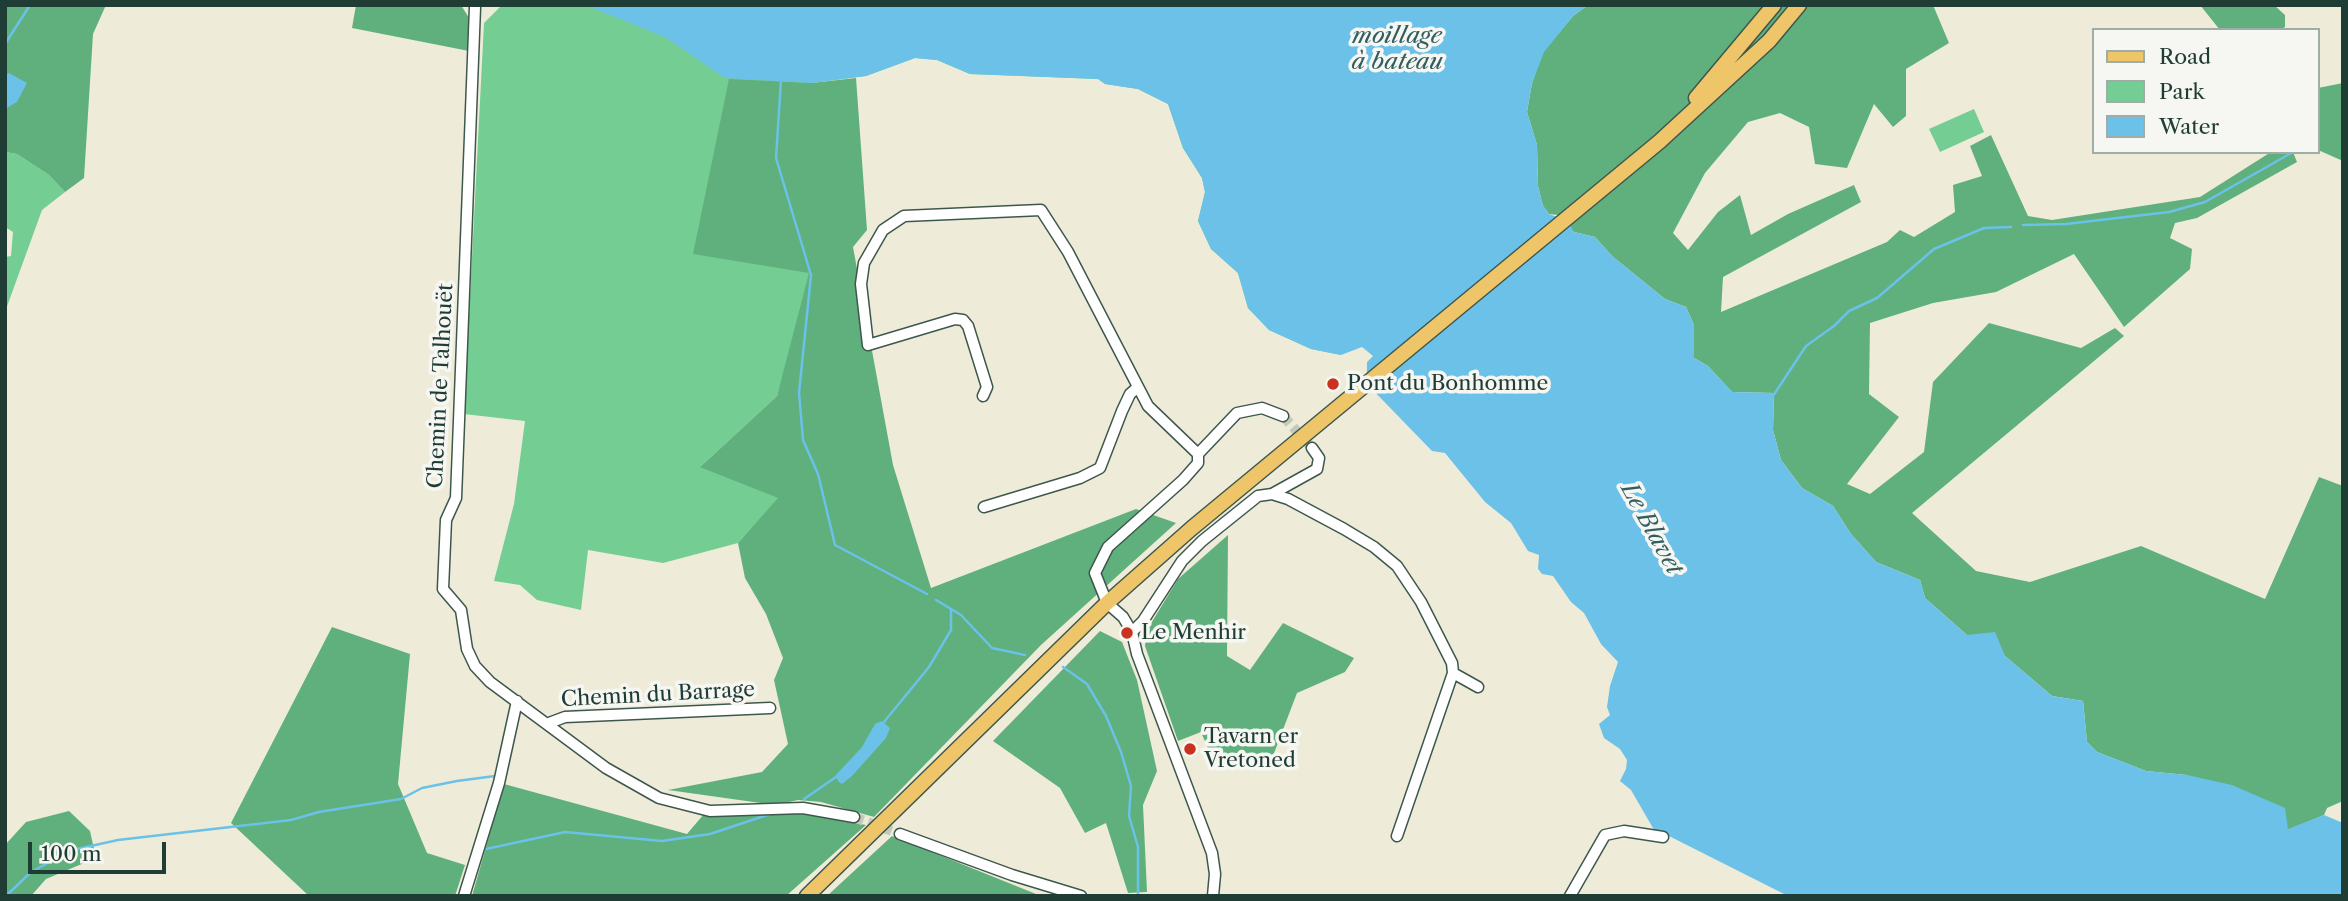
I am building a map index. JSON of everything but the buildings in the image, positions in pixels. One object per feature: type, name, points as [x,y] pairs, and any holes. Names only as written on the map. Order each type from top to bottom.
[{"type":"main road","points":[[1593,194],[1686,109],[1774,5]]},
{"type":"main road","points":[[807,896],[1107,603],[1302,436],[1593,194],[1660,142],[1736,73],[1799,5]]},
{"type":"street","name":"Chemin de Talhouët","points":[[475,7],[456,498],[446,520],[443,589],[461,610],[467,649],[475,666],[490,682],[624,780],[676,804],[720,811],[803,808],[854,817]]},
{"type":"street","points":[[983,396],[987,387],[968,326],[963,320],[955,319],[867,345],[862,273],[877,239],[891,223],[904,216],[1034,208],[1047,216],[1138,387],[1159,419],[1194,447],[1198,454],[1198,463],[1183,480],[1122,533],[1101,559],[1095,573],[1107,603],[1132,632],[1140,664],[1212,853],[1215,874],[1213,896]]},
{"type":"street","points":[[984,507],[1080,478],[1100,468],[1122,411],[1130,394],[1138,387]]},
{"type":"street","points":[[1198,454],[1227,422],[1245,410],[1262,408],[1283,416]]},
{"type":"street","points":[[1132,632],[1143,621],[1182,561],[1202,541],[1258,496],[1272,494],[1317,469],[1319,458],[1312,448]]},
{"type":"street","points":[[1272,494],[1288,499],[1344,529],[1374,547],[1397,566],[1421,602],[1452,663],[1453,673],[1398,836]]},
{"type":"street","points":[[1453,673],[1478,687]]},
{"type":"street","points":[[464,896],[499,783],[517,701]]},
{"type":"street","name":"Chemin du Barrage","points":[[549,723],[565,716],[771,708]]},
{"type":"street","points":[[1570,896],[1605,835],[1624,831],[1662,837]]},
{"type":"street","points":[[900,834],[1012,875],[1081,896]]},
{"type":"green space","points":[[5,5],[106,5],[93,34],[84,178],[65,192],[49,175],[17,154],[5,152]]},
{"type":"green space","points":[[356,5],[461,5],[469,18],[469,51],[352,28]]},
{"type":"green space","points":[[502,5],[1136,5],[1341,355],[1311,349],[1269,330],[1248,308],[1238,273],[1211,249],[1198,221],[1205,192],[1202,178],[1183,148],[1168,104],[1138,89],[1105,84],[1098,79],[970,74],[937,60],[915,58],[866,76],[811,83],[810,272],[797,328],[777,396],[701,466],[779,498],[738,543],[663,563],[588,550],[581,610],[537,600],[520,585],[494,581],[514,504],[525,421],[464,414],[484,23]]},
{"type":"green space","points":[[1588,5],[1933,5],[1949,43],[1906,69],[1906,116],[1893,127],[1874,104],[1847,168],[1815,164],[1809,127],[1780,113],[1748,122],[1705,173],[1673,233],[1688,250],[1718,212],[1740,195],[1751,235],[1788,214],[1854,185],[1861,202],[1723,277],[1721,312],[1887,242],[1900,230],[1914,237],[1955,212],[1953,185],[1982,176],[1970,146],[1991,135],[2028,216],[2052,220],[2200,197],[2268,154],[2294,154],[2297,162],[2197,218],[2175,223],[2170,238],[2192,249],[2190,269],[2124,327],[2074,254],[1996,292],[1933,303],[1870,323],[1869,394],[1899,417],[1847,484],[1870,494],[1924,452],[1933,382],[1989,323],[2081,348],[2115,328],[2124,336],[1912,513],[1976,571],[2030,582],[2141,546],[2265,599],[2319,477],[2343,486],[2343,801],[2327,808],[2324,815],[2288,830],[2187,775],[2146,771],[2097,752],[2087,742],[2083,701],[2052,696],[2005,656],[1967,635],[1925,598],[1920,580],[1876,562],[1851,534],[1833,506],[1802,488],[1781,460],[1773,430],[1774,393],[1732,392],[1708,366],[1694,358],[1694,325],[1686,307],[1665,299],[1612,256],[1595,237],[1574,232],[1558,215],[1549,214],[1543,206],[1538,186],[1537,145],[1527,112],[1532,83],[1543,52],[1573,16]]},
{"type":"green space","points":[[2200,5],[2274,5],[2285,15],[2283,28],[2218,28]]},
{"type":"green space","points":[[856,78],[867,230],[853,247],[893,465],[931,588],[1136,509],[1176,523],[1041,645],[874,817],[821,802],[798,800],[775,805],[668,790],[762,772],[788,744],[774,680],[783,658],[766,614],[745,578],[738,543],[778,498],[700,467],[777,396],[809,273],[693,254],[729,79],[811,83]]},
{"type":"green space","points":[[2343,83],[2343,161],[2320,151],[2320,88]]},
{"type":"green space","points":[[1974,109],[1984,132],[1940,152],[1929,129]]},
{"type":"green space","points":[[5,152],[17,154],[49,175],[65,192],[42,210],[5,312],[5,257],[11,256],[13,232],[5,227]]},
{"type":"green space","points":[[1228,535],[1227,656],[1250,670],[1283,623],[1354,658],[1345,672],[1297,693],[1271,761],[1216,767],[1201,732],[1178,741],[1145,646],[1147,630],[1178,579]]},
{"type":"green space","points":[[332,627],[410,654],[398,784],[427,853],[465,865],[455,896],[309,896],[231,823]]},
{"type":"green space","points":[[1100,631],[1122,642],[1137,680],[1157,771],[1143,805],[1147,892],[1128,893],[1106,823],[1085,833],[1060,788],[993,741]]},
{"type":"green space","points":[[504,784],[687,834],[704,814],[809,814],[866,825],[786,896],[472,896]]},
{"type":"green space","points":[[69,811],[90,831],[96,858],[46,879],[31,896],[5,896],[5,845],[26,822]]},
{"type":"green space","points":[[892,836],[1041,896],[827,896]]},
{"type":"water","points":[[585,5],[1588,5],[1573,16],[1544,52],[1532,83],[1527,112],[1537,145],[1538,186],[1543,206],[1549,214],[1568,221],[1574,232],[1595,237],[1612,256],[1665,299],[1686,307],[1694,325],[1694,358],[1708,366],[1732,392],[1774,393],[1773,430],[1781,460],[1802,488],[1833,506],[1851,534],[1876,562],[1920,580],[1925,598],[1967,635],[1995,632],[2005,656],[2052,696],[2083,701],[2087,742],[2097,752],[2146,771],[2187,775],[2232,785],[2285,808],[2288,829],[2324,815],[2343,823],[2343,896],[1788,896],[1669,836],[1657,835],[1631,790],[1620,781],[1627,760],[1620,749],[1604,738],[1599,724],[1610,715],[1607,707],[1610,686],[1618,662],[1601,644],[1584,613],[1571,602],[1553,576],[1542,574],[1538,569],[1539,555],[1528,551],[1511,523],[1485,502],[1445,453],[1432,451],[1367,384],[1367,362],[1373,356],[1362,347],[1341,355],[1311,349],[1269,330],[1248,308],[1238,273],[1211,249],[1198,221],[1205,192],[1202,178],[1183,148],[1168,104],[1138,89],[1105,84],[1098,79],[970,74],[937,60],[915,58],[866,76],[811,83],[725,78],[665,37]]},
{"type":"water","points":[[9,73],[27,83],[17,102],[5,109],[5,75]]},
{"type":"water","points":[[882,721],[890,728],[886,738],[852,776],[842,784],[839,782],[835,776],[862,747],[875,724]]},
{"type":"waterway","points":[[5,44],[30,5]]},
{"type":"waterway","points":[[781,80],[776,158],[811,275],[799,393],[803,440],[818,474],[835,545],[927,594]]},
{"type":"waterway","points":[[2023,225],[2066,224],[2169,212],[2205,202],[2289,154]]},
{"type":"waterway","points":[[1773,396],[1806,346],[1834,326],[1849,311],[1877,298],[1934,249],[1984,228],[2011,227]]},
{"type":"waterway","points":[[936,600],[961,615],[992,648],[1025,655]]},
{"type":"waterway","points":[[884,722],[929,667],[951,630],[951,610]]},
{"type":"waterway","points":[[1063,667],[1087,684],[1106,716],[1121,752],[1131,786],[1129,816],[1138,847],[1138,896]]},
{"type":"waterway","points":[[7,895],[30,873],[68,851],[118,840],[291,820],[319,812],[401,799],[422,788],[457,781],[495,776],[493,787]]},
{"type":"waterway","points":[[804,799],[836,777]]},
{"type":"waterway","points":[[486,849],[565,832],[662,841],[710,834],[770,814]]},
{"type":"tunnel","points":[[1283,416],[1312,448]]},
{"type":"tunnel","points":[[854,817],[900,834]]},
{"type":"place","name":"Pont du Bonhomme","points":[[1333,384]]},
{"type":"place","name":"Le Menhir","points":[[1127,633]]},
{"type":"place","name":"Tavarn er Vretoned","points":[[1190,749]]},
{"type":"water label","name":"moillage à bateau","points":[[1397,49]]},
{"type":"water label","name":"Le Blavet","points":[[1651,529]]}]
